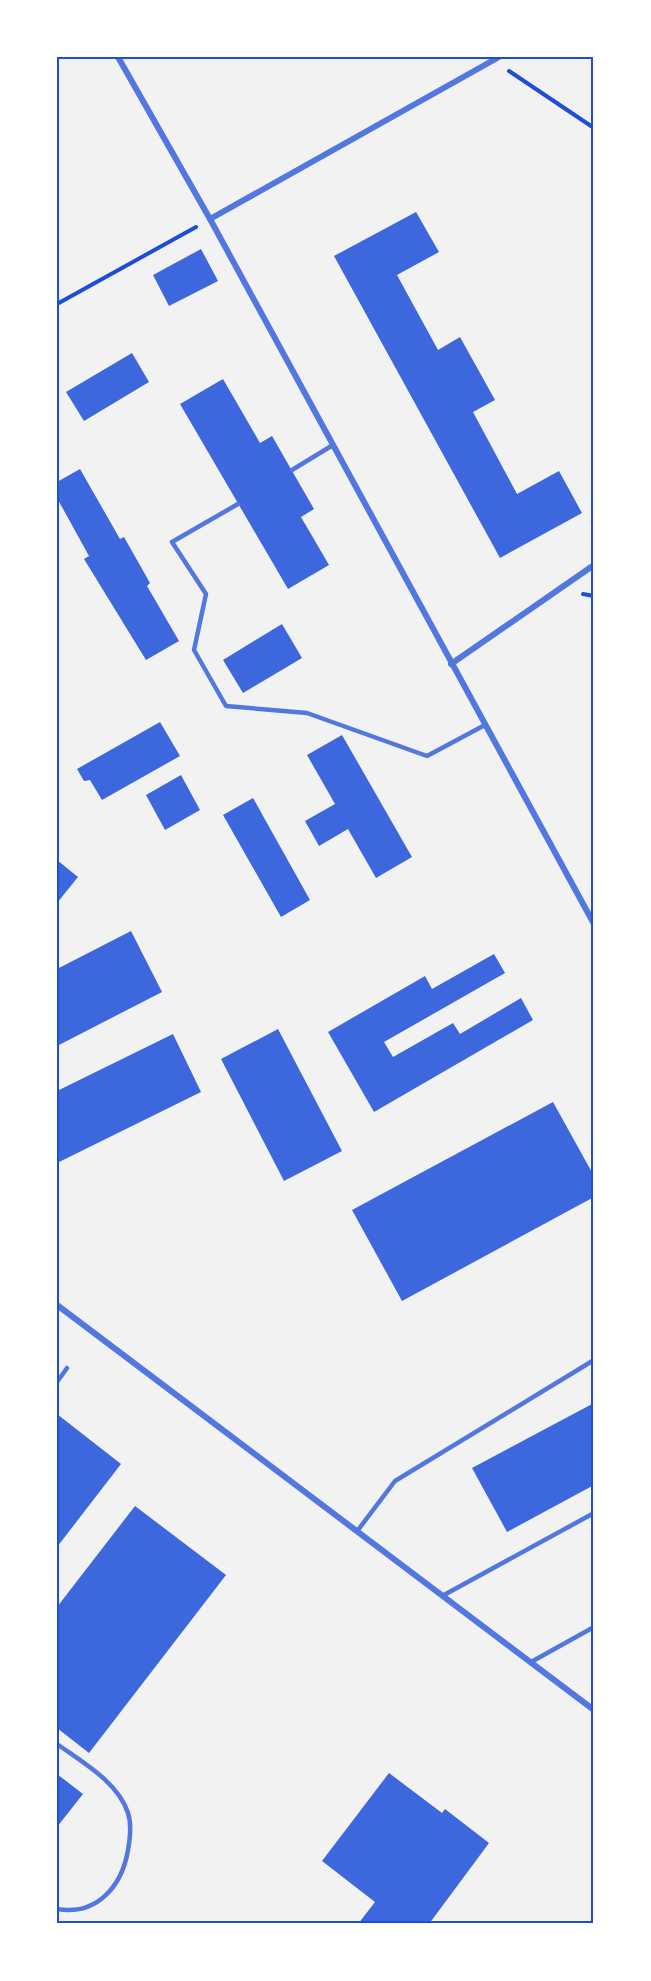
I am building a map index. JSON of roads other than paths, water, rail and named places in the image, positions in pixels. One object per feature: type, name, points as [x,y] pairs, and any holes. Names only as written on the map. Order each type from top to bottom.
[{"type":"street","points":[[118,57],[210,219],[594,924]]},
{"type":"street","points":[[210,219],[496,59]]},
{"type":"street","points":[[451,664],[594,565]]},
{"type":"street","points":[[57,1305],[594,1710]]},
{"type":"lane","points":[[292,470],[333,445]]},
{"type":"lane","points":[[238,504],[172,542],[206,594],[194,650],[226,706],[307,713],[427,756],[485,725]]},
{"type":"lane","points":[[358,1530],[395,1481],[594,1360]]},
{"type":"lane","points":[[57,1382],[67,1368]]},
{"type":"lane","points":[[444,1595],[594,1513]]},
{"type":"lane","points":[[531,1662],[594,1627]]},
{"type":"lane","points":[[57,1744],[99,1775],[118,1795],[129,1814],[130,1836],[120,1879],[106,1896],[91,1907],[69,1911],[57,1909]]}]
